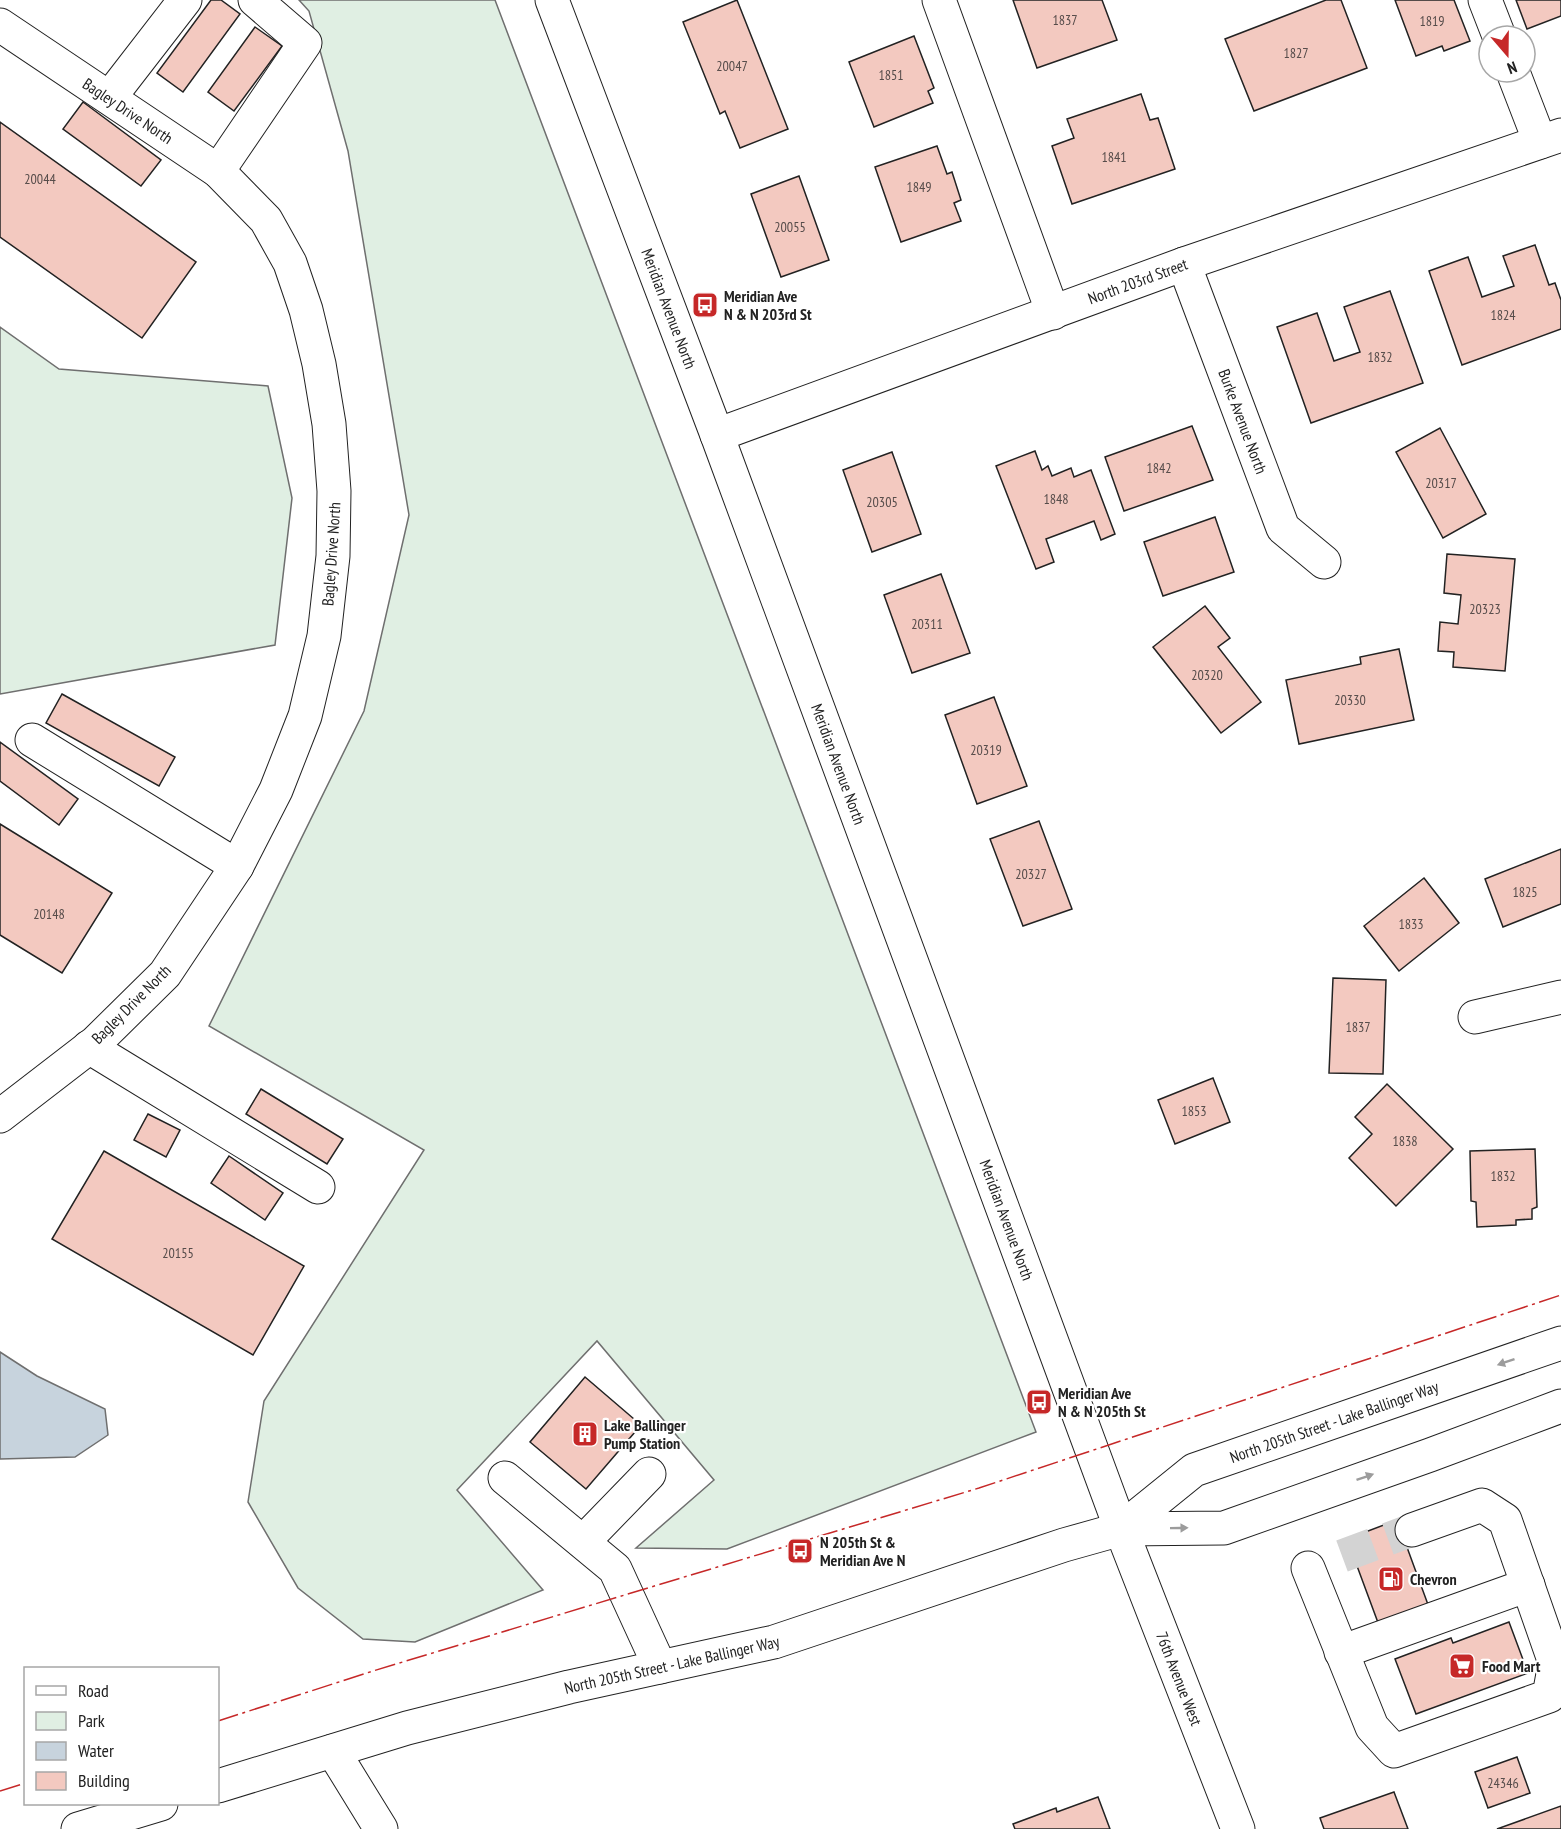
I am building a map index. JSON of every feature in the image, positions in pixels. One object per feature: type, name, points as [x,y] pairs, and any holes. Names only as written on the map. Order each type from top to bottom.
[{"type":"street","points":[[110,97],[186,0]]},
{"type":"street","points":[[218,171],[306,43],[255,0]]},
{"type":"street","name":"Meridian Avenue North","points":[[552,0],[717,435],[1121,1529]]},
{"type":"street","points":[[939,0],[1053,314]]},
{"type":"street","points":[[1485,0],[1494,24]]},
{"type":"street","name":"Bagley Drive North","points":[[0,25],[218,171],[266,220],[290,263],[306,310],[319,364],[329,423],[334,490],[333,556],[324,636],[305,716],[276,790],[237,866],[165,974],[88,1047],[0,1116]]},
{"type":"street","points":[[1520,84],[1551,139]]},
{"type":"street","name":"North 203rd Street","points":[[717,435],[1053,314],[1184,264],[1551,139]]},
{"type":"street","name":"Burke Avenue North","points":[[1184,264],[1283,528],[1324,562]]},
{"type":"street","points":[[32,740],[237,866]]},
{"type":"street","points":[[1475,1017],[1561,997]]},
{"type":"street","points":[[88,1047],[318,1187]]},
{"type":"street","name":"North 205th Street - Lake Ballinger Way","points":[[1121,1529],[1194,1470],[1561,1343]]},
{"type":"street","name":"North 205th Street - Lake Ballinger Way","points":[[219,1786],[407,1728],[569,1687],[774,1642],[1053,1549],[1121,1529],[1224,1528],[1561,1406]]},
{"type":"street","points":[[582,1542],[648,1474]]},
{"type":"street","points":[[505,1478],[615,1569],[660,1667]]},
{"type":"street","points":[[1308,1568],[1372,1727],[1394,1751],[1549,1696],[1555,1663],[1505,1520],[1482,1505],[1412,1530]]},
{"type":"street","name":"76th Avenue West","points":[[1121,1529],[1238,1829]]},
{"type":"street","points":[[1341,1652],[1528,1585]]},
{"type":"street","points":[[333,1751],[381,1829]]},
{"type":"street","points":[[78,1829],[155,1805]]},
{"type":"green space","points":[[299,0],[495,0],[1036,1432],[727,1549],[636,1548],[714,1480],[597,1341],[457,1490],[543,1590],[415,1642],[363,1639],[298,1588],[248,1502],[264,1401],[424,1150],[209,1026],[364,711],[409,515],[348,151],[309,11]]},
{"type":"green space","points":[[0,327],[59,369],[268,386],[292,498],[275,645],[0,694]]},
{"type":"water","points":[[0,1352],[37,1376],[105,1409],[108,1435],[75,1457],[0,1459]]},
{"type":"building","points":[[211,0],[221,0],[240,14],[183,92],[157,73]]},
{"type":"building","points":[[737,0],[788,129],[740,148],[725,111],[720,114],[683,22]]},
{"type":"building","points":[[1013,0],[1102,0],[1117,40],[1037,68]]},
{"type":"building","points":[[1326,0],[1341,0],[1367,68],[1254,111],[1225,39]]},
{"type":"building","points":[[1395,0],[1454,0],[1470,41],[1444,51],[1442,46],[1416,56]]},
{"type":"building","points":[[1516,0],[1561,0],[1561,16],[1537,25],[1525,24]]},
{"type":"building","points":[[255,27],[282,46],[234,111],[208,92]]},
{"type":"building","points":[[914,36],[934,88],[928,91],[933,103],[874,127],[849,62]]},
{"type":"building","points":[[1141,94],[1150,120],[1158,118],[1175,169],[1072,204],[1052,146],[1074,138],[1067,119]]},
{"type":"building","points":[[83,102],[161,160],[141,186],[63,129]]},
{"type":"building","points":[[0,122],[196,262],[142,338],[0,237]]},
{"type":"building","points":[[937,146],[947,174],[952,172],[961,200],[954,203],[961,221],[901,242],[875,167]]},
{"type":"building","points":[[799,176],[829,260],[781,277],[751,194]]},
{"type":"building","points":[[1535,245],[1549,285],[1555,283],[1561,300],[1561,329],[1462,365],[1429,271],[1468,257],[1482,297],[1514,286],[1503,256]]},
{"type":"building","points":[[1390,291],[1423,383],[1311,423],[1277,327],[1317,313],[1334,361],[1360,352],[1344,307]]},
{"type":"building","points":[[1192,426],[1213,480],[1124,511],[1105,457]]},
{"type":"building","points":[[1440,428],[1486,514],[1443,538],[1396,452]]},
{"type":"building","points":[[1035,451],[1042,470],[1048,466],[1052,476],[1071,468],[1074,477],[1091,470],[1115,534],[1101,540],[1094,521],[1046,539],[1054,562],[1036,569],[996,466]]},
{"type":"building","points":[[892,452],[921,534],[872,552],[843,470]]},
{"type":"building","points":[[1215,517],[1234,572],[1163,596],[1144,542]]},
{"type":"building","points":[[1447,554],[1515,559],[1505,671],[1453,667],[1454,652],[1438,651],[1440,622],[1458,624],[1461,595],[1444,593]]},
{"type":"building","points":[[941,574],[970,653],[912,673],[884,595]]},
{"type":"building","points":[[1205,606],[1230,638],[1218,647],[1261,702],[1221,733],[1153,647]]},
{"type":"building","points":[[1399,649],[1414,720],[1299,744],[1286,680],[1361,664],[1360,657]]},
{"type":"building","points":[[62,694],[175,757],[159,786],[46,723]]},
{"type":"building","points":[[994,697],[1027,786],[977,804],[945,715]]},
{"type":"building","points":[[0,742],[78,799],[59,825],[0,781]]},
{"type":"building","points":[[1039,821],[1072,909],[1023,926],[990,839]]},
{"type":"building","points":[[0,824],[112,893],[62,973],[0,935]]},
{"type":"building","points":[[1561,849],[1561,904],[1503,927],[1485,879]]},
{"type":"building","points":[[1424,878],[1459,923],[1399,971],[1364,926]]},
{"type":"building","points":[[1333,978],[1386,980],[1383,1074],[1329,1073]]},
{"type":"building","points":[[1213,1078],[1230,1122],[1175,1144],[1158,1100]]},
{"type":"building","points":[[1387,1084],[1453,1149],[1396,1206],[1349,1158],[1372,1134],[1355,1117]]},
{"type":"building","points":[[261,1089],[343,1139],[327,1164],[246,1114]]},
{"type":"building","points":[[148,1114],[180,1130],[166,1157],[134,1140]]},
{"type":"building","points":[[1535,1149],[1537,1207],[1532,1209],[1532,1219],[1516,1220],[1516,1225],[1477,1227],[1476,1202],[1471,1201],[1470,1151]]},
{"type":"building","points":[[104,1151],[304,1266],[253,1355],[52,1239]]},
{"type":"building","points":[[229,1156],[283,1193],[265,1220],[211,1183]]},
{"type":"building","name":"Lake Ballinger Pump Station","points":[[585,1377],[641,1425],[586,1489],[530,1442]]},
{"type":"building","points":[[1397,1520],[1430,1610],[1380,1628],[1347,1539]]},
{"type":"building","name":"Food Mart","points":[[1509,1622],[1528,1673],[1416,1714],[1395,1659],[1451,1638],[1453,1643]]},
{"type":"building","points":[[1517,1757],[1530,1793],[1488,1808],[1475,1772]]},
{"type":"building","points":[[1394,1792],[1408,1829],[1324,1829],[1320,1818]]},
{"type":"building","points":[[1098,1797],[1110,1829],[1015,1829],[1013,1824],[1056,1808],[1057,1812]]},
{"type":"building","points":[[1561,1806],[1561,1829],[1497,1829]]},
{"type":"tunnel","points":[[1342,1556],[1412,1530]]},
{"type":"power","points":[[219,1721],[373,1671],[979,1488],[1561,1295]]},
{"type":"power","points":[[0,1791],[24,1784]]},
{"type":"place","name":"Meridian Ave N & N 203rd St","points":[[705,305]]},
{"type":"place","name":"Meridian Ave N & N 205th St","points":[[1039,1402]]},
{"type":"place","name":"Lake Ballinger Pump Station","points":[[585,1434]]},
{"type":"place","name":"N 205th St & Meridian Ave N","points":[[800,1551]]},
{"type":"place","name":"Chevron","points":[[1391,1579]]},
{"type":"place","name":"Food Mart","points":[[1462,1666]]}]
